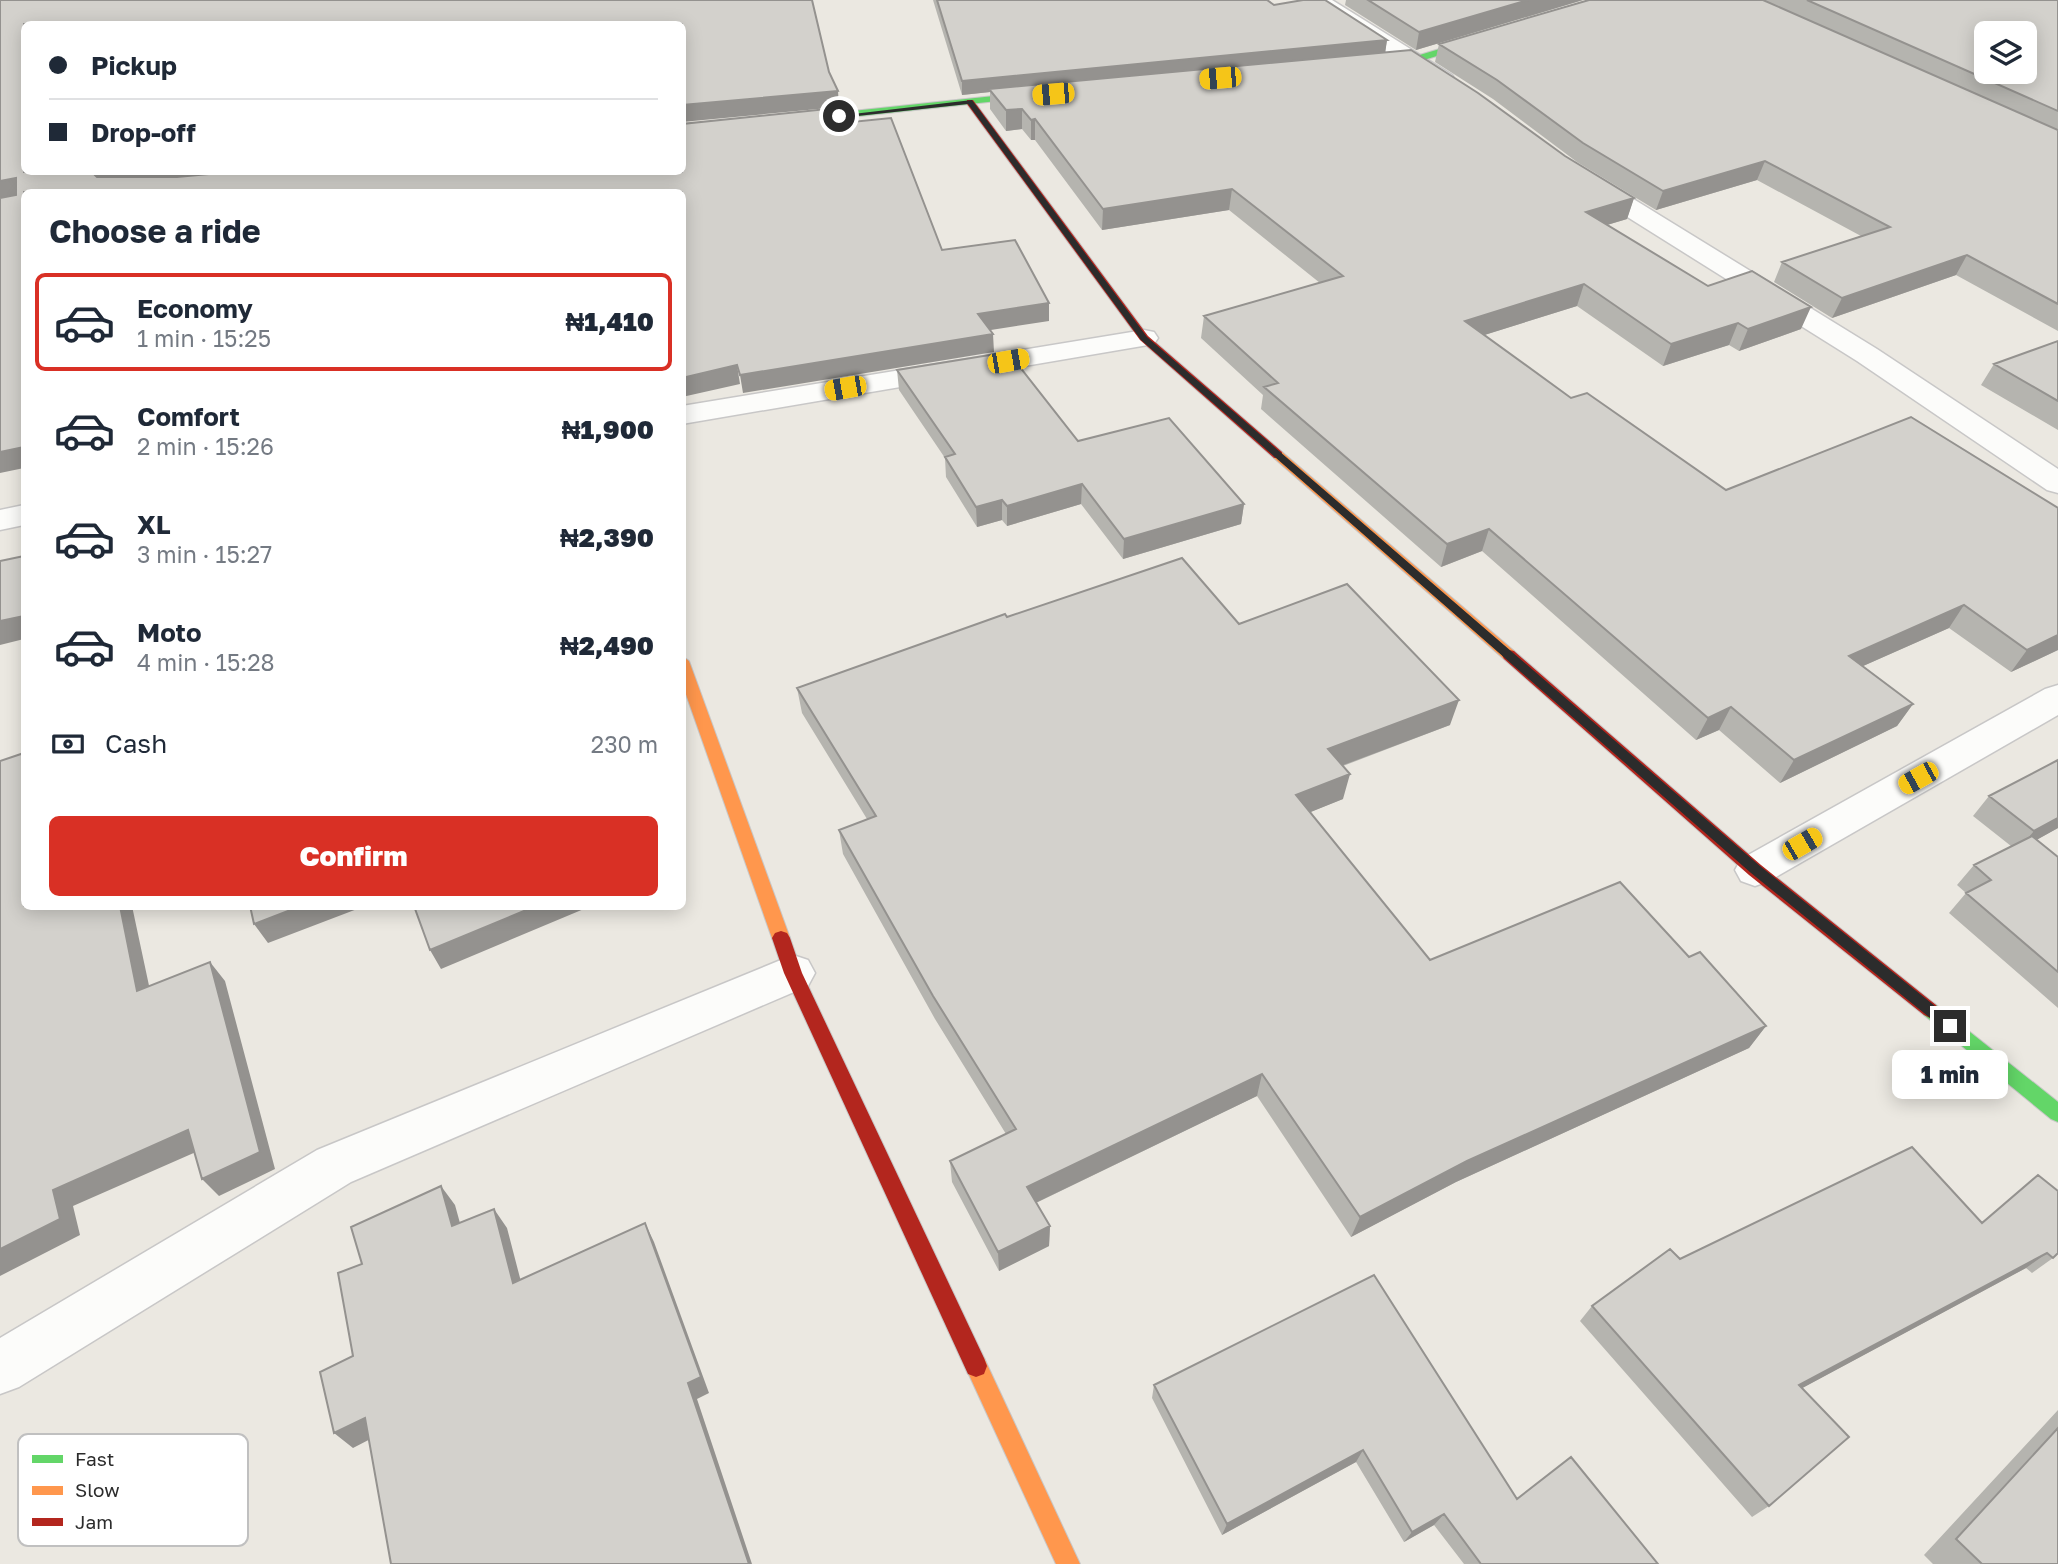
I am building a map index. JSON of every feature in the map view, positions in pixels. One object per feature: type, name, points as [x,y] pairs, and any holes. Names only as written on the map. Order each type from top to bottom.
[{"type":"street","points":[[1318,0],[1460,90]]},
{"type":"street","points":[[1358,65],[1414,60],[1507,32]]},
{"type":"street","points":[[778,122],[1012,98]]},
{"type":"street","points":[[970,102],[1144,338],[1755,870],[2058,1113]]},
{"type":"street","points":[[1568,169],[1867,355],[2058,483]]},
{"type":"street","points":[[686,414],[1144,338]]},
{"type":"street","points":[[0,520],[21,516]]},
{"type":"street","points":[[686,672],[793,973],[1068,1564]]},
{"type":"street","points":[[1755,870],[2058,698]]},
{"type":"street","points":[[0,1368],[334,1166],[793,973]]},
{"type":"building","points":[[0,0],[812,0],[829,72],[838,91],[686,105],[686,21],[21,21],[21,175],[686,175],[686,124],[846,107],[852,122],[891,118],[942,250],[1015,240],[1049,303],[978,314],[993,334],[740,375],[737,365],[686,377],[686,189],[21,189],[21,448],[0,452],[0,198],[16,195],[16,178],[0,181]]},
{"type":"building","points":[[937,0],[1267,0],[1274,5],[1303,0],[1325,0],[1387,40],[962,81]]},
{"type":"building","points":[[1368,0],[1528,0],[1419,32]]},
{"type":"building","points":[[1589,0],[1763,0],[2058,130],[2058,304],[1967,255],[1842,298],[1782,262],[1890,227],[1765,161],[1663,191],[1583,143],[1497,80],[1439,44]]},
{"type":"building","points":[[1807,0],[2058,0],[2058,111],[1997,84],[2037,84],[2037,21],[1974,21],[1974,74]]},
{"type":"building","points":[[1411,50],[1478,93],[1565,156],[1634,198],[1586,212],[1708,286],[1752,271],[1811,307],[1748,329],[1738,323],[1671,344],[1584,284],[1465,321],[1571,398],[1587,393],[1726,490],[1911,417],[2058,508],[2058,635],[2027,650],[1964,605],[1849,656],[1913,704],[1794,760],[1731,707],[1708,718],[1489,529],[1447,544],[1264,387],[1278,383],[1204,316],[1343,276],[1232,189],[1103,209],[1035,119],[1031,120],[1022,109],[1006,110],[989,89]]},
{"type":"building","points":[[2058,341],[2058,401],[1994,364]]},
{"type":"building","points":[[1008,352],[1078,441],[1169,418],[1244,504],[1124,539],[1082,484],[1007,506],[1002,500],[976,507],[945,457],[955,454],[897,370]]},
{"type":"building","points":[[21,557],[21,617],[0,621],[0,561]]},
{"type":"building","points":[[1182,558],[1239,624],[1347,584],[1459,700],[1328,749],[1350,774],[1296,795],[1430,960],[1620,882],[1689,957],[1700,952],[1766,1026],[1467,1161],[1360,1217],[1262,1074],[1027,1187],[1050,1226],[998,1252],[950,1161],[1016,1129],[933,996],[839,830],[876,816],[797,688],[1005,614],[1007,617]]},
{"type":"building","points":[[21,754],[21,910],[121,910],[137,991],[210,962],[260,1152],[202,1179],[188,1130],[53,1190],[60,1219],[0,1249],[0,761]]},
{"type":"building","points":[[2058,760],[2058,818],[2034,831],[1989,796]]},
{"type":"building","points":[[2032,836],[2058,857],[2058,972],[1966,893],[1991,880],[1974,865]]},
{"type":"building","points":[[251,910],[291,910],[254,924]]},
{"type":"building","points":[[415,910],[526,910],[430,950]]},
{"type":"building","points":[[1912,1147],[1982,1223],[2038,1175],[2058,1191],[2058,1253],[2053,1258],[2047,1253],[1799,1385],[1849,1437],[1769,1506],[1592,1306],[1670,1249],[1680,1259]]},
{"type":"building","points":[[441,1186],[452,1226],[494,1209],[513,1283],[645,1223],[701,1377],[688,1383],[749,1564],[391,1564],[365,1418],[334,1433],[320,1372],[353,1356],[338,1273],[362,1264],[351,1227]]},
{"type":"building","points":[[1374,1275],[1517,1499],[1571,1457],[1658,1564],[1481,1564],[1444,1514],[1412,1532],[1363,1450],[1227,1524],[1154,1385]]},
{"type":"building","points":[[2058,1428],[2058,1564],[1982,1564],[1956,1539]]},
{"type":"traffic: fast","points":[[1371,64],[1414,60],[1486,38]]},
{"type":"traffic: fast","points":[[796,120],[994,99]]},
{"type":"traffic: fast","points":[[1930,1010],[2058,1113]]},
{"type":"traffic: slow","points":[[1278,455],[1509,655]]},
{"type":"traffic: slow","points":[[686,672],[781,938]]},
{"type":"traffic: slow","points":[[976,1366],[1068,1564]]},
{"type":"traffic: jam","points":[[970,102],[1144,338],[1278,455]]},
{"type":"traffic: jam","points":[[1509,655],[1755,870],[1930,1010]]},
{"type":"traffic: jam","points":[[781,938],[793,973],[976,1366]]},
{"type":"route","points":[[839,116],[970,102],[1144,338],[1755,870],[1950,1026]]}]
